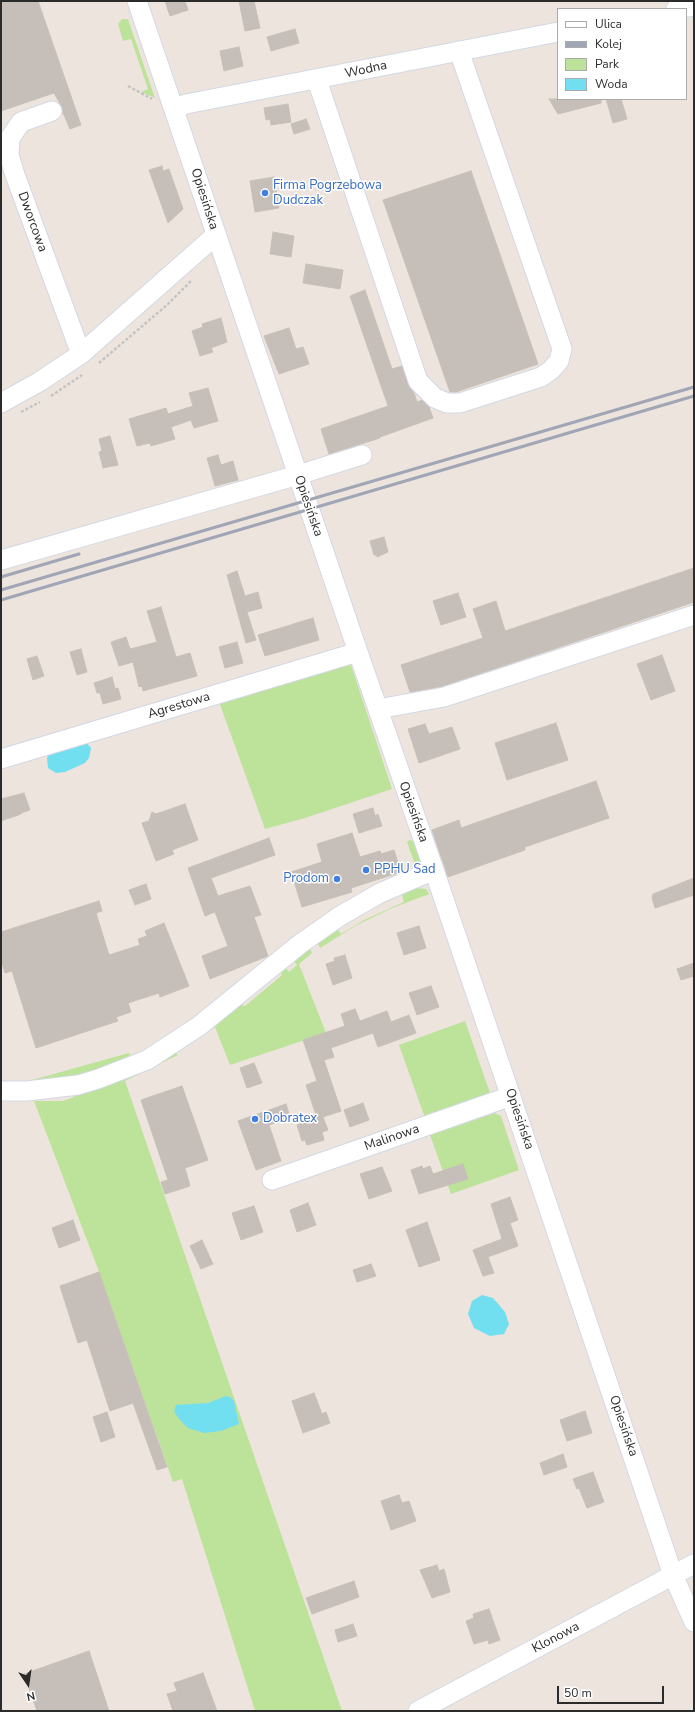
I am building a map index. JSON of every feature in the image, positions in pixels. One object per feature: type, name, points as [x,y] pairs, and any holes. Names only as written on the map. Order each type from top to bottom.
[{"type":"street","name":"Opiesińska","points":[[138,1],[166,105],[216,235],[434,870],[673,1575],[694,1622]]},
{"type":"street","points":[[682,8],[694,6]]},
{"type":"street","name":"Wodna","points":[[166,105],[186,104],[317,80],[557,32]]},
{"type":"street","points":[[317,80],[418,380],[435,398],[447,403],[460,403],[541,377],[552,370],[559,360],[562,349],[459,51]]},
{"type":"street","name":"Dworcowa","points":[[52,111],[21,122],[10,138],[9,155],[14,175],[80,354]]},
{"type":"street","points":[[1,403],[39,382],[80,354],[216,235]]},
{"type":"street","points":[[1,560],[298,475],[362,455]]},
{"type":"street","points":[[378,709],[444,696],[694,615]]},
{"type":"street","name":"Agrestowa","points":[[1,759],[358,652]]},
{"type":"street","points":[[1,1091],[27,1092],[78,1085],[147,1060],[199,1026],[300,944],[340,916],[380,893],[434,870]]},
{"type":"street","name":"Malinowa","points":[[272,1180],[511,1096]]},
{"type":"street","name":"Klonowa","points":[[418,1711],[694,1564]]},
{"type":"path","points":[[128,86],[166,105]]},
{"type":"green space","points":[[122,19],[128,19],[155,98],[141,92],[148,89],[131,39],[123,41],[118,24]]},
{"type":"green space","points":[[350,662],[392,789],[305,818],[265,829],[218,699]]},
{"type":"green space","points":[[409,840],[414,841],[420,859],[420,866],[417,870],[407,842]]},
{"type":"green space","points":[[415,886],[417,888],[426,889],[429,894],[390,909],[357,925],[320,948],[317,942],[337,928],[341,934],[364,920],[404,902],[402,895],[403,891]]},
{"type":"green space","points":[[310,948],[312,953],[299,964],[326,1033],[230,1065],[215,1027],[216,1021],[237,1004],[245,1006],[281,976],[283,967],[289,972],[297,965],[294,958]]},
{"type":"green space","points":[[465,1021],[490,1093],[425,1118],[399,1045]]},
{"type":"green space","points":[[173,1051],[178,1055],[125,1081],[342,1711],[255,1711],[182,1479],[173,1482],[98,1269],[34,1101],[63,1101],[74,1097],[74,1091]]},
{"type":"green space","points":[[129,1053],[131,1059],[85,1077],[14,1085]]},
{"type":"green space","points":[[495,1113],[501,1116],[519,1170],[451,1194],[430,1135]]},
{"type":"water","points":[[86,742],[91,748],[89,758],[85,763],[65,772],[56,773],[48,768],[47,758],[49,754]]},
{"type":"water","points":[[482,1295],[493,1298],[505,1312],[509,1324],[504,1334],[490,1336],[474,1328],[468,1314],[472,1301]]},
{"type":"water","points":[[226,1396],[230,1397],[234,1401],[239,1424],[221,1431],[204,1433],[188,1428],[179,1419],[174,1411],[176,1405],[208,1403]]},
{"type":"building","points":[[1,1],[38,1],[81,125],[70,129],[62,107],[54,93],[1,111]]},
{"type":"building","points":[[165,1],[185,1],[188,10],[170,16]]},
{"type":"building","points":[[239,1],[254,1],[260,28],[245,31]]},
{"type":"building","points":[[295,29],[299,43],[271,51],[267,37]]},
{"type":"building","points":[[239,47],[243,66],[224,71],[220,51]]},
{"type":"building","points":[[549,99],[601,100],[601,103],[558,114]]},
{"type":"building","points":[[606,100],[621,100],[627,119],[613,123]]},
{"type":"building","points":[[288,104],[291,122],[271,125],[270,119],[266,120],[264,108]]},
{"type":"building","points":[[306,119],[310,129],[294,134],[291,124]]},
{"type":"building","points":[[162,166],[163,171],[169,169],[183,209],[168,223],[149,170]]},
{"type":"building","points":[[471,171],[538,364],[456,392],[450,392],[383,200]]},
{"type":"building","points":[[274,177],[279,208],[255,212],[250,181]]},
{"type":"building","points":[[273,232],[294,236],[291,257],[270,254]]},
{"type":"building","points":[[306,264],[343,270],[340,289],[303,283]]},
{"type":"building","points":[[365,290],[392,369],[402,366],[408,384],[414,393],[417,402],[422,400],[429,407],[433,418],[380,438],[329,454],[321,429],[388,406],[350,296]]},
{"type":"building","points":[[221,318],[227,342],[211,348],[213,352],[200,356],[192,331],[203,327],[202,324]]},
{"type":"building","points":[[289,328],[296,349],[303,347],[309,364],[279,374],[264,336]]},
{"type":"building","points":[[208,388],[218,421],[194,428],[191,420],[171,427],[175,439],[151,446],[150,443],[137,446],[129,419],[166,408],[168,414],[193,406],[189,393]]},
{"type":"building","points":[[110,436],[118,465],[103,468],[99,452],[102,451],[99,439]]},
{"type":"building","points":[[218,455],[221,465],[233,461],[238,480],[215,486],[207,458]]},
{"type":"building","points":[[384,537],[388,552],[377,557],[377,555],[374,555],[370,541]]},
{"type":"building","points":[[694,568],[694,602],[440,687],[410,692],[401,665],[483,638],[473,609],[496,601],[505,631]]},
{"type":"building","points":[[237,571],[245,596],[258,592],[262,608],[247,612],[256,640],[246,643],[227,575]]},
{"type":"building","points":[[458,593],[466,617],[441,625],[433,601]]},
{"type":"building","points":[[161,607],[176,657],[190,653],[197,676],[143,691],[142,686],[139,687],[133,662],[119,666],[111,642],[126,637],[130,649],[157,642],[147,611]]},
{"type":"building","points":[[313,618],[319,640],[265,656],[258,635]]},
{"type":"building","points":[[237,642],[243,663],[225,668],[219,647]]},
{"type":"building","points":[[81,649],[87,672],[77,675],[70,652]]},
{"type":"building","points":[[662,655],[675,691],[651,700],[637,664]]},
{"type":"building","points":[[37,656],[44,676],[33,680],[27,659]]},
{"type":"building","points":[[112,677],[115,689],[118,688],[121,699],[103,704],[100,693],[97,693],[94,683]]},
{"type":"building","points":[[556,723],[568,760],[507,780],[495,743]]},
{"type":"building","points":[[425,724],[429,734],[452,727],[460,749],[419,763],[408,729]]},
{"type":"building","points":[[596,781],[609,818],[525,847],[525,850],[448,877],[432,830],[459,820],[461,828]]},
{"type":"building","points":[[24,793],[30,810],[1,821],[1,799]]},
{"type":"building","points":[[185,804],[198,840],[172,850],[174,854],[156,861],[142,823],[149,821],[152,812],[156,814]]},
{"type":"building","points":[[373,808],[375,816],[378,814],[382,826],[359,833],[353,814]]},
{"type":"building","points":[[352,833],[360,857],[380,851],[381,854],[394,850],[401,872],[351,888],[352,892],[302,907],[291,872],[322,862],[317,844]]},
{"type":"building","points":[[269,838],[275,855],[211,878],[218,896],[250,886],[261,915],[254,917],[268,956],[210,979],[202,956],[228,946],[215,912],[205,916],[188,868]]},
{"type":"building","points":[[694,878],[694,895],[655,908],[652,898],[653,894]]},
{"type":"building","points":[[146,884],[151,899],[135,905],[129,890]]},
{"type":"building","points":[[99,901],[102,911],[96,913],[109,955],[140,945],[138,939],[147,936],[145,931],[164,923],[189,986],[160,997],[159,993],[128,1003],[131,1012],[116,1017],[118,1021],[36,1048],[12,971],[5,973],[1,959],[1,932]]},
{"type":"building","points":[[419,926],[426,948],[404,955],[397,933]]},
{"type":"building","points":[[345,955],[352,978],[333,985],[326,964],[335,961],[334,958]]},
{"type":"building","points":[[694,963],[694,976],[681,980],[677,969]]},
{"type":"building","points":[[431,986],[439,1007],[417,1015],[409,993]]},
{"type":"building","points":[[355,1009],[360,1021],[387,1011],[391,1022],[409,1015],[416,1033],[378,1047],[373,1033],[331,1048],[334,1057],[324,1060],[341,1111],[323,1117],[328,1130],[322,1132],[324,1140],[307,1145],[305,1140],[302,1141],[297,1125],[317,1118],[306,1085],[317,1081],[303,1040],[345,1026],[341,1014]]},
{"type":"building","points":[[254,1063],[262,1083],[247,1088],[240,1068]]},
{"type":"building","points":[[182,1086],[208,1160],[185,1168],[190,1186],[165,1194],[161,1182],[168,1180],[141,1100]]},
{"type":"building","points":[[363,1103],[369,1120],[350,1127],[344,1110]]},
{"type":"building","points":[[286,1104],[290,1117],[269,1125],[281,1161],[256,1170],[238,1121]]},
{"type":"building","points":[[463,1164],[468,1179],[419,1194],[411,1170],[422,1166],[423,1169],[430,1166],[433,1174]]},
{"type":"building","points":[[382,1167],[392,1191],[369,1199],[360,1174]]},
{"type":"building","points":[[510,1197],[518,1220],[510,1223],[518,1246],[488,1257],[494,1273],[483,1276],[473,1250],[502,1239],[491,1204]]},
{"type":"building","points":[[308,1203],[316,1225],[297,1232],[290,1210]]},
{"type":"building","points":[[254,1206],[263,1232],[241,1240],[232,1213]]},
{"type":"building","points":[[73,1220],[80,1240],[59,1248],[52,1228]]},
{"type":"building","points":[[427,1222],[440,1260],[419,1267],[406,1230]]},
{"type":"building","points":[[202,1240],[213,1264],[201,1269],[190,1246]]},
{"type":"building","points":[[371,1264],[376,1276],[357,1282],[353,1270]]},
{"type":"building","points":[[99,1272],[167,1467],[157,1470],[133,1403],[110,1411],[87,1340],[78,1343],[60,1286]]},
{"type":"building","points":[[314,1393],[322,1414],[326,1412],[330,1423],[303,1433],[292,1401]]},
{"type":"building","points":[[585,1411],[592,1433],[567,1441],[560,1420]]},
{"type":"building","points":[[107,1412],[115,1437],[101,1442],[93,1417]]},
{"type":"building","points":[[563,1454],[567,1467],[544,1475],[540,1463]]},
{"type":"building","points":[[593,1472],[604,1502],[587,1508],[579,1488],[577,1489],[573,1479]]},
{"type":"building","points":[[399,1495],[402,1503],[409,1501],[416,1521],[391,1530],[381,1501]]},
{"type":"building","points":[[437,1565],[439,1571],[444,1569],[450,1592],[432,1598],[420,1570]]},
{"type":"building","points":[[354,1581],[359,1597],[312,1614],[306,1598]]},
{"type":"building","points":[[489,1609],[500,1640],[489,1644],[488,1640],[474,1644],[466,1621],[474,1618],[473,1614]]},
{"type":"building","points":[[353,1624],[357,1636],[338,1642],[335,1630]]},
{"type":"building","points":[[89,1651],[109,1711],[37,1711],[24,1674]]},
{"type":"building","points":[[203,1673],[217,1711],[173,1711],[167,1694],[177,1691],[174,1683]]},
{"type":"railway","points":[[1,590],[694,387]]},
{"type":"railway","points":[[1,600],[694,396]]},
{"type":"railway","points":[[1,577],[79,554]]},
{"type":"place","name":"Firma Pogrzebowa Dudczak","points":[[265,193]]},
{"type":"place","name":"PPHU Sad","points":[[366,870]]},
{"type":"place","name":"Prodom","points":[[337,879]]},
{"type":"place","name":"Dobratex","points":[[255,1119]]}]
